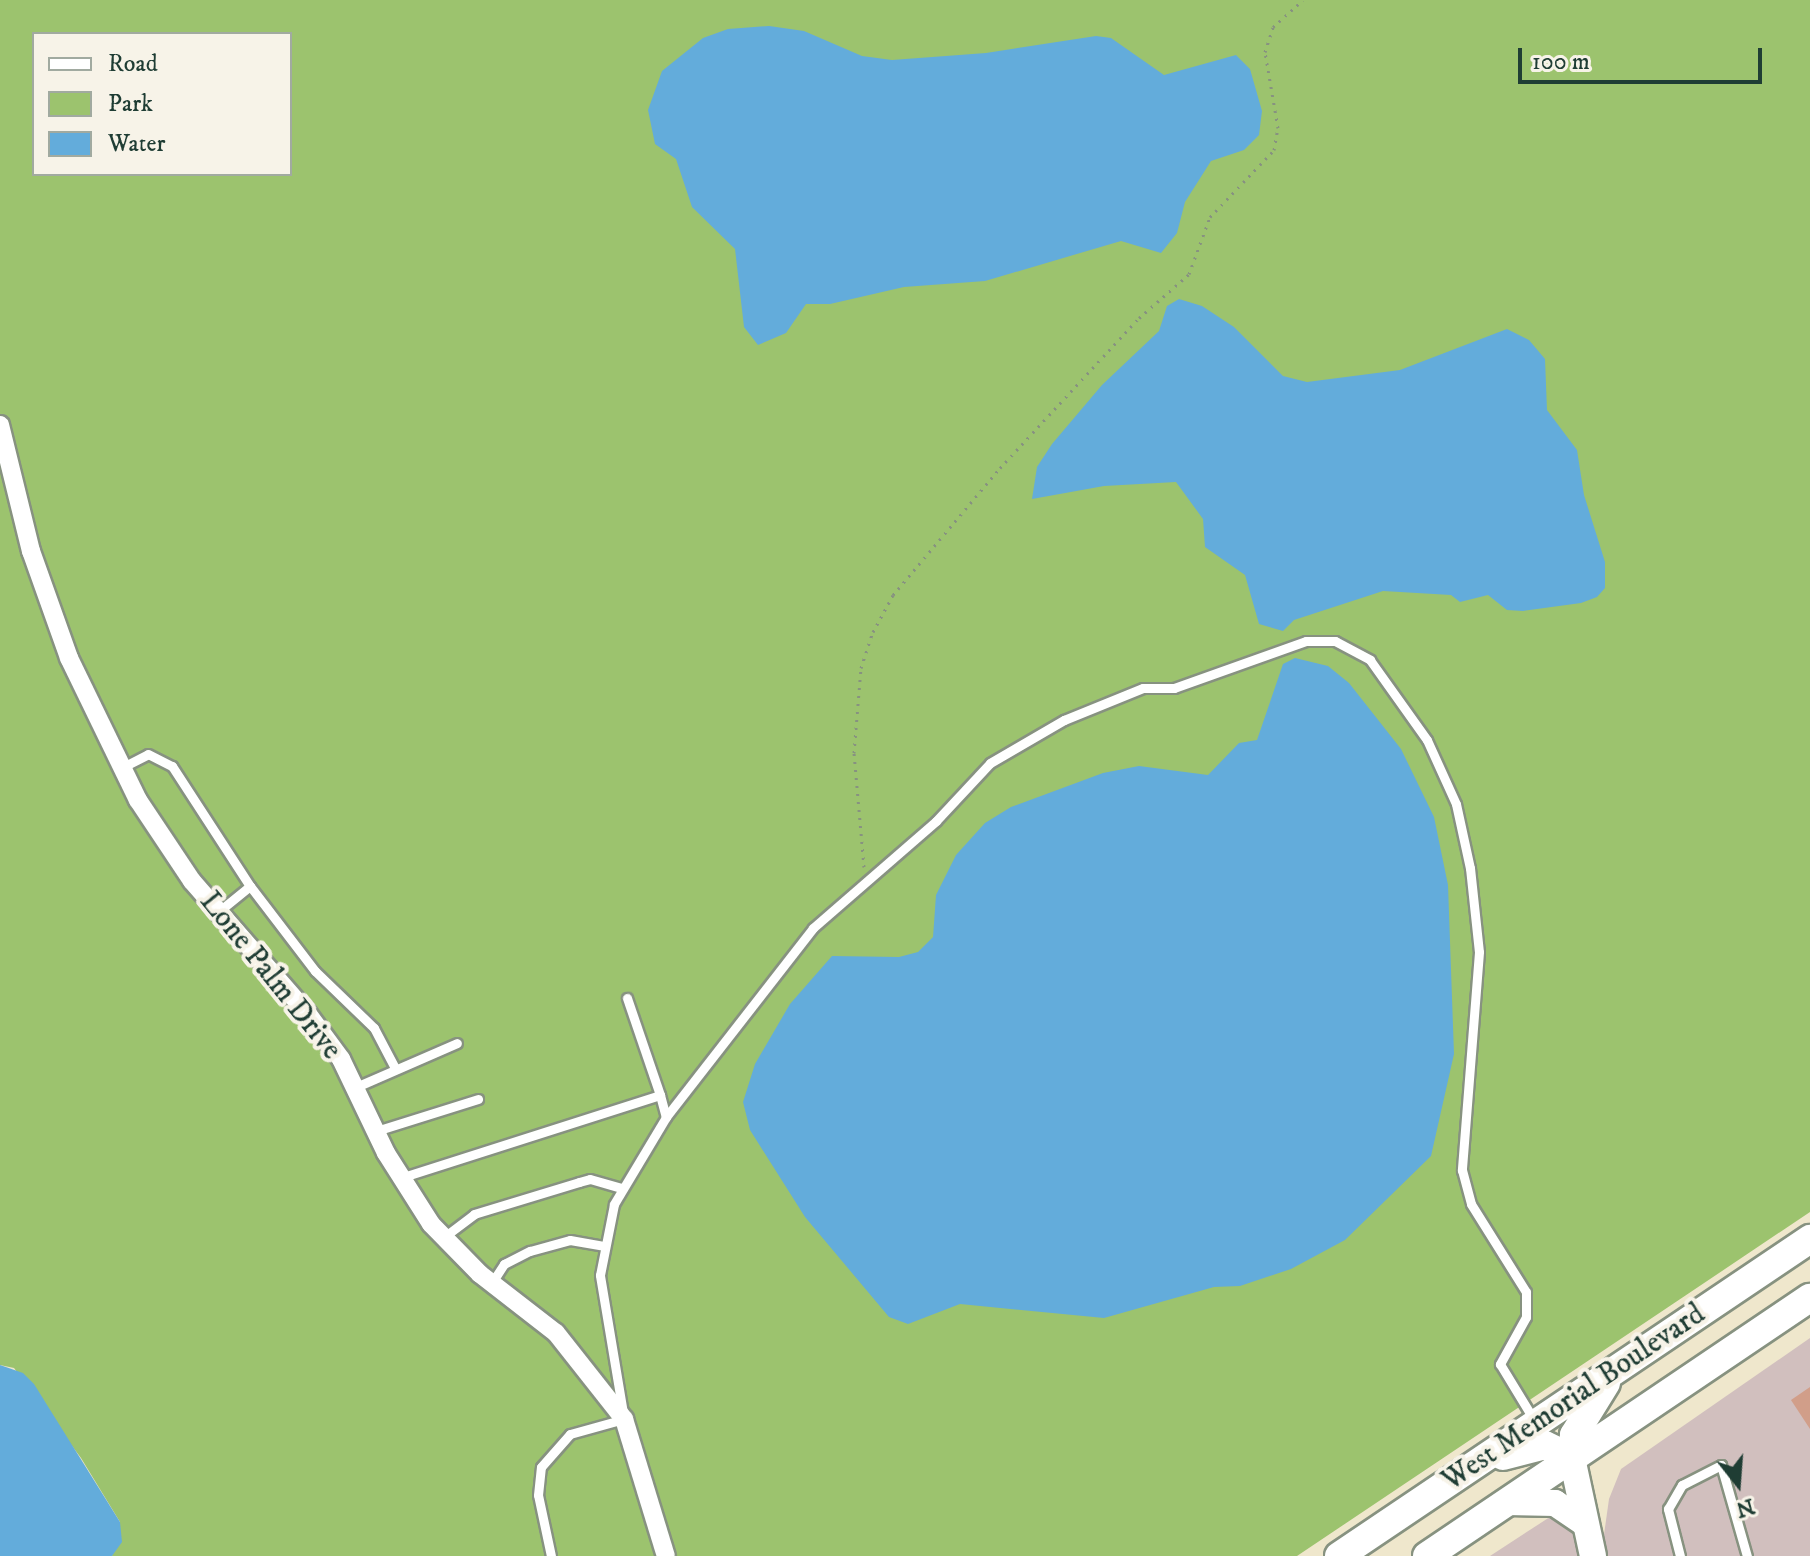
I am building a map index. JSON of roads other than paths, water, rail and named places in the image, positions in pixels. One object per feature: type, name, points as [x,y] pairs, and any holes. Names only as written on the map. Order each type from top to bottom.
[{"type":"main road","name":"West Memorial Boulevard","points":[[1339,1556],[1810,1239]]},
{"type":"main road","name":"West Memorial Boulevard","points":[[1427,1556],[1810,1298]]},
{"type":"main road","points":[[1491,1454],[1510,1455],[1545,1445],[1572,1458],[1574,1435],[1616,1369]]},
{"type":"street","name":"Lone Palm Drive","points":[[0,425],[43,589],[89,706],[163,841],[218,912],[308,1014],[356,1087],[400,1178],[443,1238],[491,1284],[556,1333],[624,1419],[666,1556]]},
{"type":"street","points":[[1572,1458],[1593,1556]]},
{"type":"street","points":[[1507,1502],[1555,1503],[1585,1523]]},
{"type":"lane","points":[[551,1556],[538,1495],[541,1467],[570,1434],[624,1419],[603,1308],[603,1246],[622,1188],[666,1117],[813,928],[865,879],[936,821],[990,763],[1064,720],[1143,688],[1174,688],[1291,644],[1335,641],[1370,660],[1427,740],[1444,770],[1463,833],[1476,910],[1479,1000],[1462,1170],[1471,1204],[1526,1292],[1526,1317],[1500,1364],[1536,1423]]},
{"type":"lane","points":[[121,768],[148,754],[172,766],[250,886],[315,971],[374,1028],[395,1068]]},
{"type":"lane","points":[[218,912],[250,886]]},
{"type":"lane","points":[[627,998],[666,1117]]},
{"type":"lane","points":[[356,1087],[457,1043]]},
{"type":"lane","points":[[400,1178],[660,1095]]},
{"type":"lane","points":[[376,1131],[478,1099]]},
{"type":"lane","points":[[443,1238],[474,1214],[579,1182],[590,1179],[622,1188]]},
{"type":"lane","points":[[491,1284],[504,1264],[530,1251],[570,1240],[603,1246]]},
{"type":"lane","points":[[1680,1556],[1668,1509],[1682,1485],[1721,1465],[1747,1556]]},
{"type":"water","points":[[769,26],[804,31],[862,56],[892,60],[986,53],[1096,36],[1111,38],[1164,75],[1236,55],[1250,69],[1262,111],[1259,135],[1244,150],[1211,161],[1185,202],[1177,233],[1161,253],[1121,241],[985,281],[904,287],[830,304],[806,304],[786,333],[758,345],[744,327],[735,249],[692,207],[676,159],[655,144],[648,110],[662,71],[703,38],[728,29]]},
{"type":"water","points":[[1179,299],[1202,306],[1234,327],[1283,376],[1307,382],[1400,370],[1507,329],[1529,340],[1545,359],[1547,410],[1577,450],[1584,495],[1605,562],[1605,588],[1597,597],[1581,603],[1523,611],[1507,610],[1488,595],[1460,602],[1451,595],[1383,591],[1294,620],[1283,631],[1259,624],[1245,575],[1205,547],[1203,519],[1176,482],[1104,486],[1032,499],[1037,467],[1052,444],[1102,385],[1159,331],[1167,306]]},
{"type":"water","points":[[1295,658],[1328,666],[1349,683],[1401,749],[1434,817],[1448,885],[1454,1054],[1431,1156],[1345,1240],[1291,1269],[1240,1286],[1214,1287],[1104,1318],[960,1304],[908,1324],[889,1317],[805,1217],[750,1130],[743,1102],[755,1064],[790,1004],[832,956],[899,957],[918,952],[933,937],[936,895],[956,855],[985,823],[1011,807],[1103,773],[1139,766],[1208,775],[1239,743],[1257,740],[1283,664]]},
{"type":"water","points":[[0,1365],[23,1373],[34,1384],[120,1522],[122,1542],[112,1556],[0,1556]]}]
